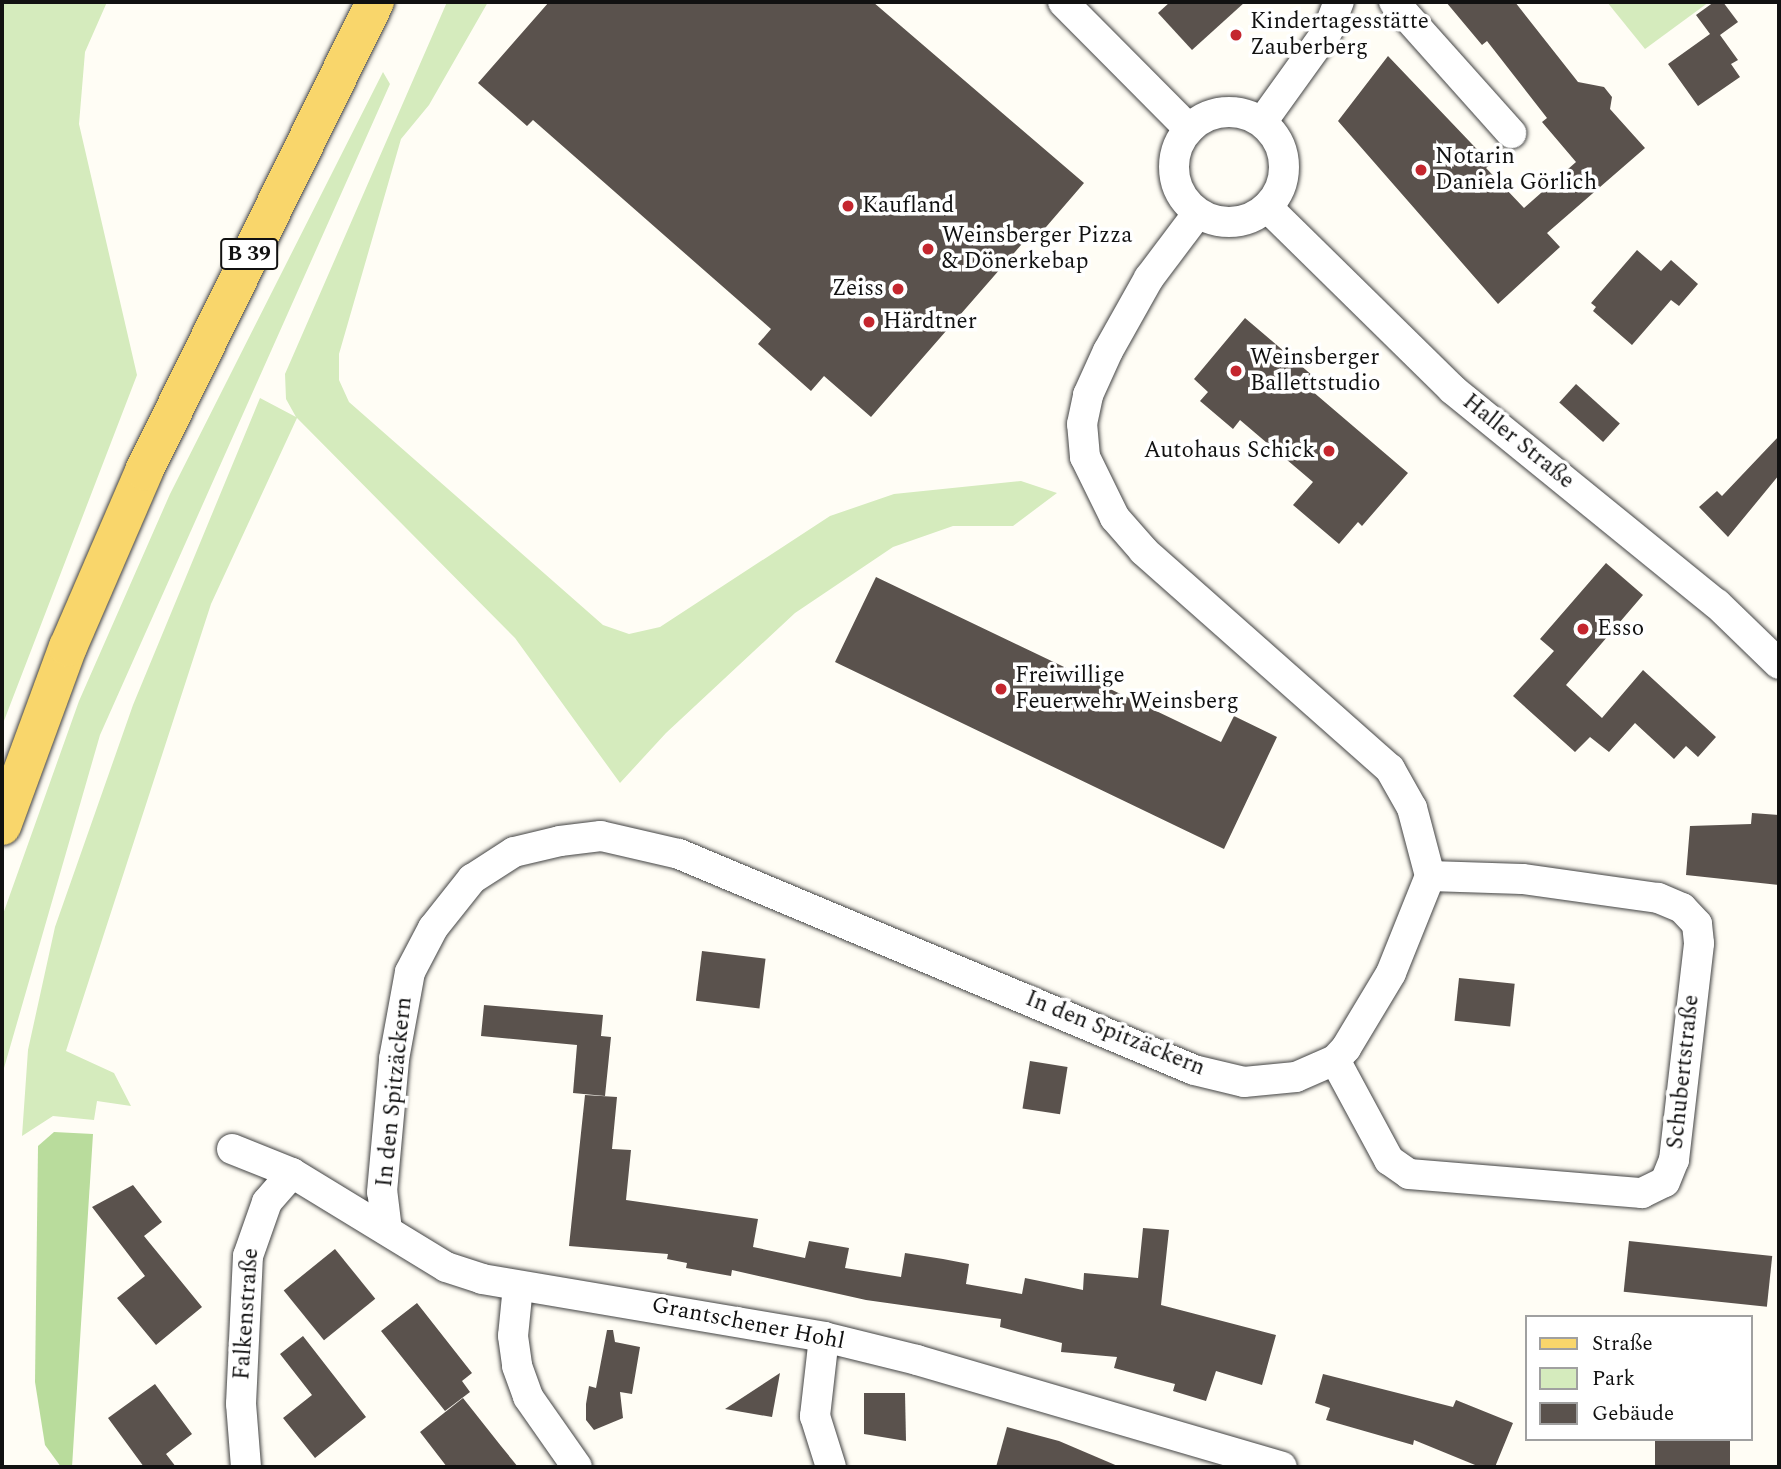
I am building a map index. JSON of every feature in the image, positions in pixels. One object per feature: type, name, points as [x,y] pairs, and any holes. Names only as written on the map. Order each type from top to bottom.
[{"type":"main road","name":"B 39","points":[[2,825],[68,647],[144,471],[374,2]]},
{"type":"street","points":[[1063,2],[1189,129]]},
{"type":"street","points":[[1262,122],[1328,30],[1339,2]]},
{"type":"street","points":[[1394,2],[1511,133]]},
{"type":"street","points":[[1221,111],[1250,115],[1262,122],[1281,148],[1284,163],[1277,194],[1267,207],[1255,216],[1226,222],[1198,213],[1185,201],[1173,169],[1175,152],[1189,129],[1221,111]]},
{"type":"street","name":"Haller Straße","points":[[1267,207],[1452,389],[1717,604],[1779,664]]},
{"type":"street","points":[[1198,213],[1149,278],[1108,351],[1088,395],[1082,424],[1085,457],[1115,518],[1144,551],[1390,769],[1412,808],[1430,876],[1391,973],[1335,1060]]},
{"type":"street","name":"In den Spitzäckern","points":[[387,1230],[382,1192],[394,1059],[410,972],[433,928],[472,879],[514,852],[560,841],[601,836],[679,854],[1194,1070],[1244,1082],[1296,1077],[1335,1060]]},
{"type":"street","name":"Schubertstraße","points":[[1335,1060],[1390,1160],[1409,1174],[1642,1193],[1665,1182],[1676,1147],[1699,943],[1697,924],[1682,908],[1658,898],[1522,879],[1430,876]]},
{"type":"street","name":"Grantschener Hohl","points":[[232,1149],[292,1173],[446,1267],[518,1286],[824,1337],[1275,1466]]},
{"type":"street","name":"Falkenstraße","points":[[246,1467],[241,1404],[248,1256],[267,1202],[292,1173]]},
{"type":"street","points":[[518,1286],[513,1336],[517,1366],[528,1397],[577,1467]]},
{"type":"street","points":[[824,1337],[815,1416],[831,1467]]},
{"type":"green space","points":[[2,2],[107,2],[85,52],[79,124],[137,375],[2,726]]},
{"type":"green space","points":[[447,2],[488,2],[429,105],[401,139],[339,354],[339,380],[349,402],[603,625],[629,634],[660,627],[830,516],[894,494],[1021,481],[1057,493],[1013,526],[953,526],[893,547],[795,613],[666,733],[620,783],[515,638],[297,418],[211,604],[66,1051],[114,1073],[131,1106],[97,1101],[94,1120],[53,1116],[22,1136],[28,1050],[55,927],[133,705],[260,398],[296,417],[286,399],[285,374]]},
{"type":"green space","points":[[1607,2],[1709,2],[1645,49]]},
{"type":"green space","points":[[383,72],[390,84],[100,735],[2,1075],[2,917],[79,701],[170,494]]},
{"type":"green space","points":[[54,1132],[93,1134],[72,1467],[61,1467],[45,1445],[35,1382],[38,1146]]},
{"type":"building","name":"Kaufland","points":[[549,2],[873,2],[1084,183],[1040,234],[1035,229],[871,417],[824,376],[811,391],[758,344],[771,329],[533,120],[527,126],[478,83]]},
{"type":"building","points":[[1170,2],[1245,2],[1192,50],[1158,13]]},
{"type":"building","points":[[1446,2],[1515,2],[1578,82],[1604,87],[1612,97],[1610,109],[1645,148],[1547,233],[1560,247],[1498,304],[1338,121],[1388,56],[1491,164],[1486,168],[1524,208],[1576,162],[1542,122],[1547,118],[1487,41],[1482,45]]},
{"type":"building","points":[[1714,2],[1723,2],[1738,22],[1720,35],[1738,60],[1731,64],[1740,77],[1698,106],[1668,64],[1710,34],[1696,15]]},
{"type":"building","points":[[1637,250],[1661,271],[1671,260],[1698,284],[1679,306],[1671,300],[1632,345],[1593,311],[1596,307],[1591,303]]},
{"type":"building","name":"Autohaus Schick","points":[[1245,318],[1313,376],[1305,385],[1408,473],[1362,526],[1358,522],[1339,544],[1293,505],[1313,482],[1240,420],[1233,429],[1200,401],[1208,392],[1194,379]]},
{"type":"building","points":[[1576,384],[1620,423],[1603,442],[1559,403]]},
{"type":"building","points":[[1779,436],[1779,475],[1728,537],[1699,507],[1717,491],[1722,496]]},
{"type":"building","points":[[1606,563],[1643,595],[1566,685],[1602,718],[1643,670],[1716,737],[1698,757],[1686,746],[1674,759],[1635,723],[1609,752],[1590,737],[1575,752],[1513,696],[1554,651],[1540,639]]},
{"type":"building","name":"Freiwillige Feuerwehr Weinsberg","points":[[876,577],[1221,742],[1234,716],[1277,737],[1224,849],[835,662]]},
{"type":"building","points":[[1752,813],[1779,815],[1779,885],[1686,875],[1690,826],[1751,824]]},
{"type":"building","points":[[702,951],[766,959],[759,1008],[696,1001]]},
{"type":"building","points":[[1459,978],[1515,984],[1510,1027],[1455,1021]]},
{"type":"building","points":[[484,1005],[603,1015],[601,1036],[611,1037],[605,1096],[573,1093],[577,1045],[481,1036]]},
{"type":"building","points":[[1030,1061],[1068,1067],[1060,1114],[1022,1108]]},
{"type":"building","points":[[585,1095],[617,1097],[612,1149],[631,1150],[626,1200],[758,1219],[753,1247],[805,1258],[809,1241],[849,1248],[845,1268],[901,1277],[905,1253],[943,1259],[969,1264],[966,1284],[1022,1294],[1025,1278],[1083,1290],[1084,1273],[1138,1278],[1143,1228],[1169,1230],[1161,1305],[1276,1335],[1262,1385],[1216,1371],[1206,1401],[1173,1391],[1175,1384],[1114,1368],[1117,1357],[1061,1352],[1062,1343],[1000,1327],[1001,1319],[866,1300],[732,1270],[731,1276],[686,1268],[687,1263],[667,1259],[668,1254],[569,1246]]},
{"type":"building","points":[[133,1185],[162,1222],[144,1236],[202,1307],[156,1345],[117,1298],[145,1276],[92,1207]]},
{"type":"building","points":[[1629,1241],[1772,1256],[1767,1307],[1624,1292]]},
{"type":"building","points":[[335,1249],[375,1299],[324,1340],[284,1291]]},
{"type":"building","points":[[417,1303],[472,1373],[462,1381],[470,1392],[445,1411],[381,1331]]},
{"type":"building","points":[[607,1330],[613,1330],[615,1342],[640,1347],[632,1394],[620,1392],[623,1418],[594,1430],[586,1420],[586,1404],[589,1386],[596,1388]]},
{"type":"building","points":[[303,1336],[366,1417],[315,1458],[283,1418],[312,1395],[280,1354]]},
{"type":"building","points":[[780,1373],[772,1417],[725,1409]]},
{"type":"building","points":[[1323,1374],[1453,1407],[1456,1400],[1513,1423],[1495,1467],[1480,1467],[1414,1440],[1413,1445],[1326,1420],[1330,1408],[1315,1403]]},
{"type":"building","points":[[155,1384],[192,1434],[166,1454],[176,1467],[144,1467],[108,1418]]},
{"type":"building","points":[[864,1393],[905,1393],[906,1441],[864,1434]]},
{"type":"building","points":[[463,1398],[518,1467],[447,1467],[420,1432]]},
{"type":"building","points":[[1007,1427],[1059,1441],[1120,1467],[996,1467]]},
{"type":"building","points":[[1655,1441],[1730,1441],[1730,1467],[1655,1467]]},
{"type":"place","name":"Kindertagesstätte Zauberberg","points":[[1236,35]]},
{"type":"place","name":"Notarin Daniela Görlich","points":[[1421,170]]},
{"type":"place","name":"Kaufland","points":[[848,206]]},
{"type":"place","name":"Weinsberger Pizza & Dönerkebap","points":[[928,249]]},
{"type":"place","name":"Zeiss","points":[[898,289]]},
{"type":"place","name":"Härdtner","points":[[869,322]]},
{"type":"place","name":"Weinsberger Ballettstudio","points":[[1236,371]]},
{"type":"place","name":"Autohaus Schick","points":[[1329,451]]},
{"type":"place","name":"Esso","points":[[1583,629]]},
{"type":"place","name":"Freiwillige Feuerwehr Weinsberg","points":[[1001,689]]}]
